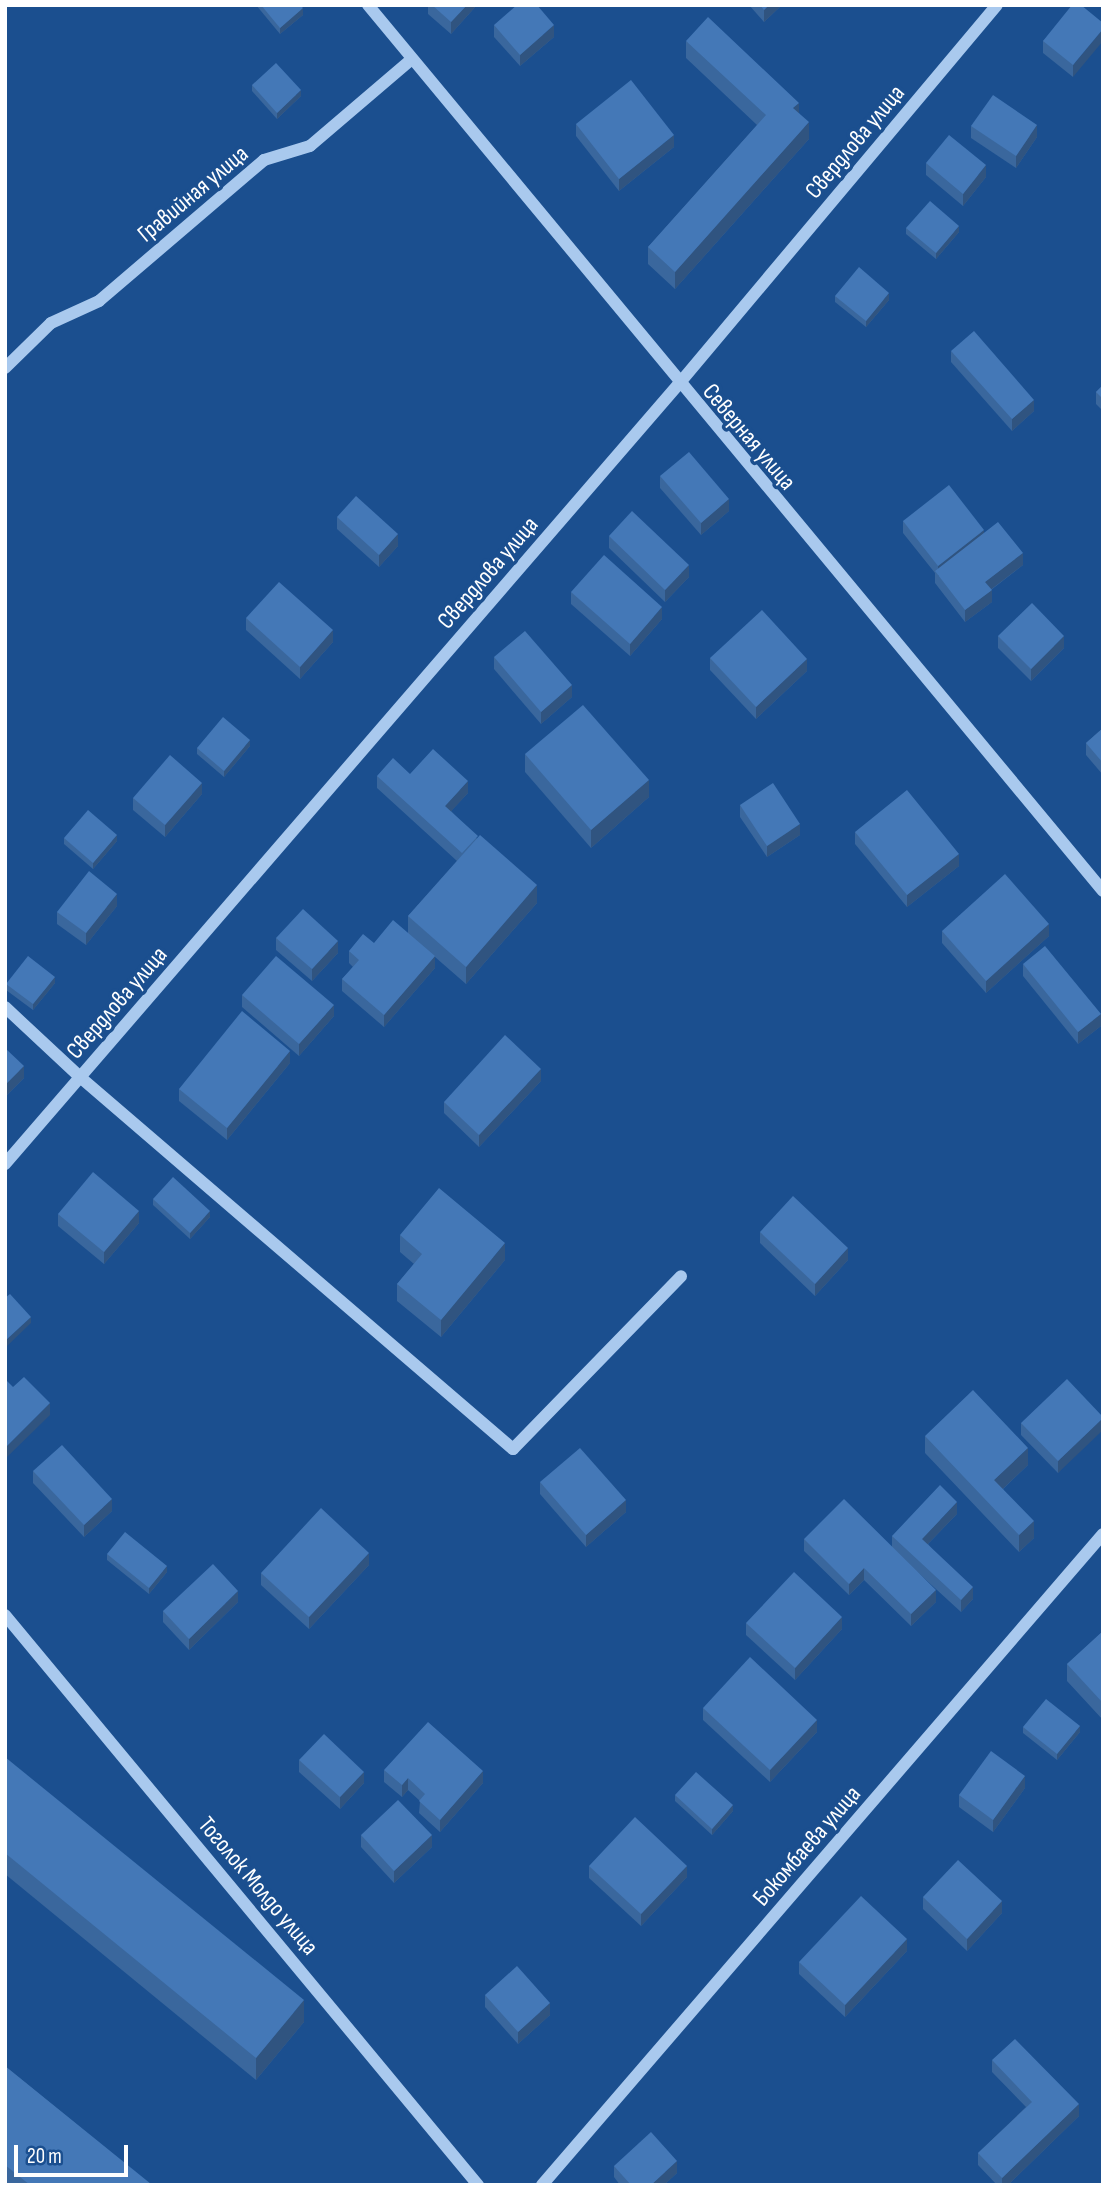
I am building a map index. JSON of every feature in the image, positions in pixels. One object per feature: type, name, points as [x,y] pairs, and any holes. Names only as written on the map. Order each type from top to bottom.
[{"type":"street","name":"Свердлова улица","points":[[5,1164],[678,385],[997,5]]},
{"type":"street","name":"Северная улица","points":[[372,7],[678,385],[1103,891]]},
{"type":"street","name":"Гравийная улица","points":[[5,368],[51,323],[99,301],[264,160],[310,146],[412,59]]},
{"type":"street","points":[[5,1007],[80,1077],[513,1449],[681,1276]]},
{"type":"street","name":"Бокомбаева улица","points":[[542,2185],[1103,1534]]},
{"type":"street","name":"Тоголок Молдо улица","points":[[5,1615],[478,2185]]},
{"type":"building","points":[[261,5],[300,5],[303,8],[280,28]]},
{"type":"building","points":[[432,5],[467,5],[451,22]]},
{"type":"building","points":[[517,5],[537,5],[554,25],[520,55],[494,25]]},
{"type":"building","points":[[1072,5],[1081,5],[1103,23],[1103,29],[1073,65],[1043,41]]},
{"type":"building","points":[[708,17],[799,103],[793,108],[809,122],[675,272],[648,247],[766,115],[686,41]]},
{"type":"building","points":[[276,63],[301,90],[277,113],[252,85]]},
{"type":"building","points":[[631,80],[674,135],[619,179],[576,124]]},
{"type":"building","points":[[993,95],[1037,125],[1016,156],[971,126]]},
{"type":"building","points":[[949,135],[986,165],[963,194],[926,163]]},
{"type":"building","points":[[930,201],[959,226],[936,253],[906,228]]},
{"type":"building","points":[[859,267],[889,293],[866,321],[835,296]]},
{"type":"building","points":[[974,331],[1034,400],[1012,419],[951,351]]},
{"type":"building","points":[[1103,385],[1103,399],[1096,392]]},
{"type":"building","points":[[689,452],[729,499],[701,523],[660,476]]},
{"type":"building","points":[[949,485],[984,530],[938,566],[903,521]]},
{"type":"building","points":[[356,496],[398,534],[379,555],[337,517]]},
{"type":"building","points":[[632,511],[689,565],[665,590],[609,536]]},
{"type":"building","points":[[998,522],[1023,553],[985,582],[992,590],[965,610],[935,571]]},
{"type":"building","points":[[604,555],[662,607],[630,644],[571,592]]},
{"type":"building","points":[[279,582],[333,630],[300,667],[246,618]]},
{"type":"building","points":[[1032,603],[1064,636],[1031,669],[998,636]]},
{"type":"building","points":[[762,610],[807,659],[756,707],[710,658]]},
{"type":"building","points":[[525,631],[572,685],[541,712],[494,657]]},
{"type":"building","points":[[583,705],[649,780],[591,830],[525,754]]},
{"type":"building","points":[[223,717],[250,740],[224,771],[197,748]]},
{"type":"building","points":[[1103,728],[1103,763],[1086,743]]},
{"type":"building","points":[[433,749],[468,781],[445,806],[478,836],[462,853],[377,776],[393,758],[410,774]]},
{"type":"building","points":[[170,755],[202,783],[165,825],[133,798]]},
{"type":"building","points":[[773,783],[800,824],[767,846],[740,805]]},
{"type":"building","points":[[907,790],[959,854],[907,895],[855,832]]},
{"type":"building","points":[[88,810],[117,835],[93,863],[64,838]]},
{"type":"building","points":[[480,835],[537,885],[466,967],[408,916]]},
{"type":"building","points":[[89,871],[117,894],[86,933],[57,912]]},
{"type":"building","points":[[1005,874],[1049,924],[986,981],[942,931]]},
{"type":"building","points":[[303,909],[338,941],[312,969],[276,938]]},
{"type":"building","points":[[393,920],[435,956],[384,1015],[342,979],[359,960],[349,951],[363,934],[374,943]]},
{"type":"building","points":[[1045,946],[1101,1014],[1078,1032],[1023,964]]},
{"type":"building","points":[[28,956],[55,977],[33,1004],[6,984]]},
{"type":"building","points":[[276,956],[334,1005],[299,1044],[242,995]]},
{"type":"building","points":[[242,1011],[290,1051],[227,1128],[179,1089]]},
{"type":"building","points":[[505,1035],[541,1069],[479,1135],[444,1102]]},
{"type":"building","points":[[5,1048],[24,1066],[7,1083],[5,1081]]},
{"type":"building","points":[[93,1172],[139,1211],[104,1252],[58,1214]]},
{"type":"building","points":[[173,1177],[210,1211],[190,1233],[153,1199]]},
{"type":"building","points":[[439,1188],[505,1243],[441,1320],[397,1284],[422,1254],[400,1235]]},
{"type":"building","points":[[793,1196],[848,1248],[815,1284],[760,1232]]},
{"type":"building","points":[[10,1294],[31,1317],[5,1341],[5,1298]]},
{"type":"building","points":[[24,1377],[50,1403],[5,1448],[5,1379],[13,1387]]},
{"type":"building","points":[[1067,1379],[1103,1418],[1058,1461],[1021,1423]]},
{"type":"building","points":[[973,1390],[1028,1448],[994,1480],[1034,1521],[1019,1535],[925,1436]]},
{"type":"building","points":[[62,1445],[112,1499],[84,1525],[33,1471]]},
{"type":"building","points":[[580,1448],[626,1500],[586,1535],[540,1482]]},
{"type":"building","points":[[940,1485],[957,1502],[922,1539],[973,1587],[961,1600],[892,1536]]},
{"type":"building","points":[[844,1499],[936,1590],[911,1614],[864,1568],[849,1584],[804,1539]]},
{"type":"building","points":[[321,1508],[369,1553],[309,1617],[261,1573]]},
{"type":"building","points":[[125,1532],[167,1566],[149,1588],[107,1554]]},
{"type":"building","points":[[213,1564],[238,1591],[189,1639],[163,1611]]},
{"type":"building","points":[[794,1572],[842,1617],[795,1668],[746,1623]]},
{"type":"building","points":[[1103,1631],[1103,1703],[1067,1664]]},
{"type":"building","points":[[750,1657],[817,1720],[770,1770],[703,1708]]},
{"type":"building","points":[[1046,1699],[1080,1726],[1057,1754],[1023,1727]]},
{"type":"building","points":[[428,1722],[483,1771],[440,1820],[419,1801],[425,1794],[408,1778],[402,1785],[384,1770]]},
{"type":"building","points":[[324,1734],[364,1772],[340,1797],[299,1760]]},
{"type":"building","points":[[991,1751],[1025,1776],[993,1820],[959,1795]]},
{"type":"building","points":[[5,1757],[304,2000],[256,2058],[5,1853]]},
{"type":"building","points":[[696,1772],[733,1805],[712,1829],[675,1795]]},
{"type":"building","points":[[398,1800],[432,1835],[394,1871],[361,1835]]},
{"type":"building","points":[[635,1817],[687,1866],[641,1914],[589,1866]]},
{"type":"building","points":[[958,1860],[1002,1901],[967,1939],[923,1897]]},
{"type":"building","points":[[861,1896],[907,1939],[845,2005],[799,1962]]},
{"type":"building","points":[[517,1966],[550,2003],[518,2032],[485,1995]]},
{"type":"building","points":[[1015,2039],[1079,2104],[1002,2178],[978,2153],[1032,2102],[992,2060]]},
{"type":"building","points":[[5,2066],[151,2185],[30,2185],[5,2165]]},
{"type":"building","points":[[651,2132],[677,2161],[651,2185],[631,2185],[614,2166]]}]
